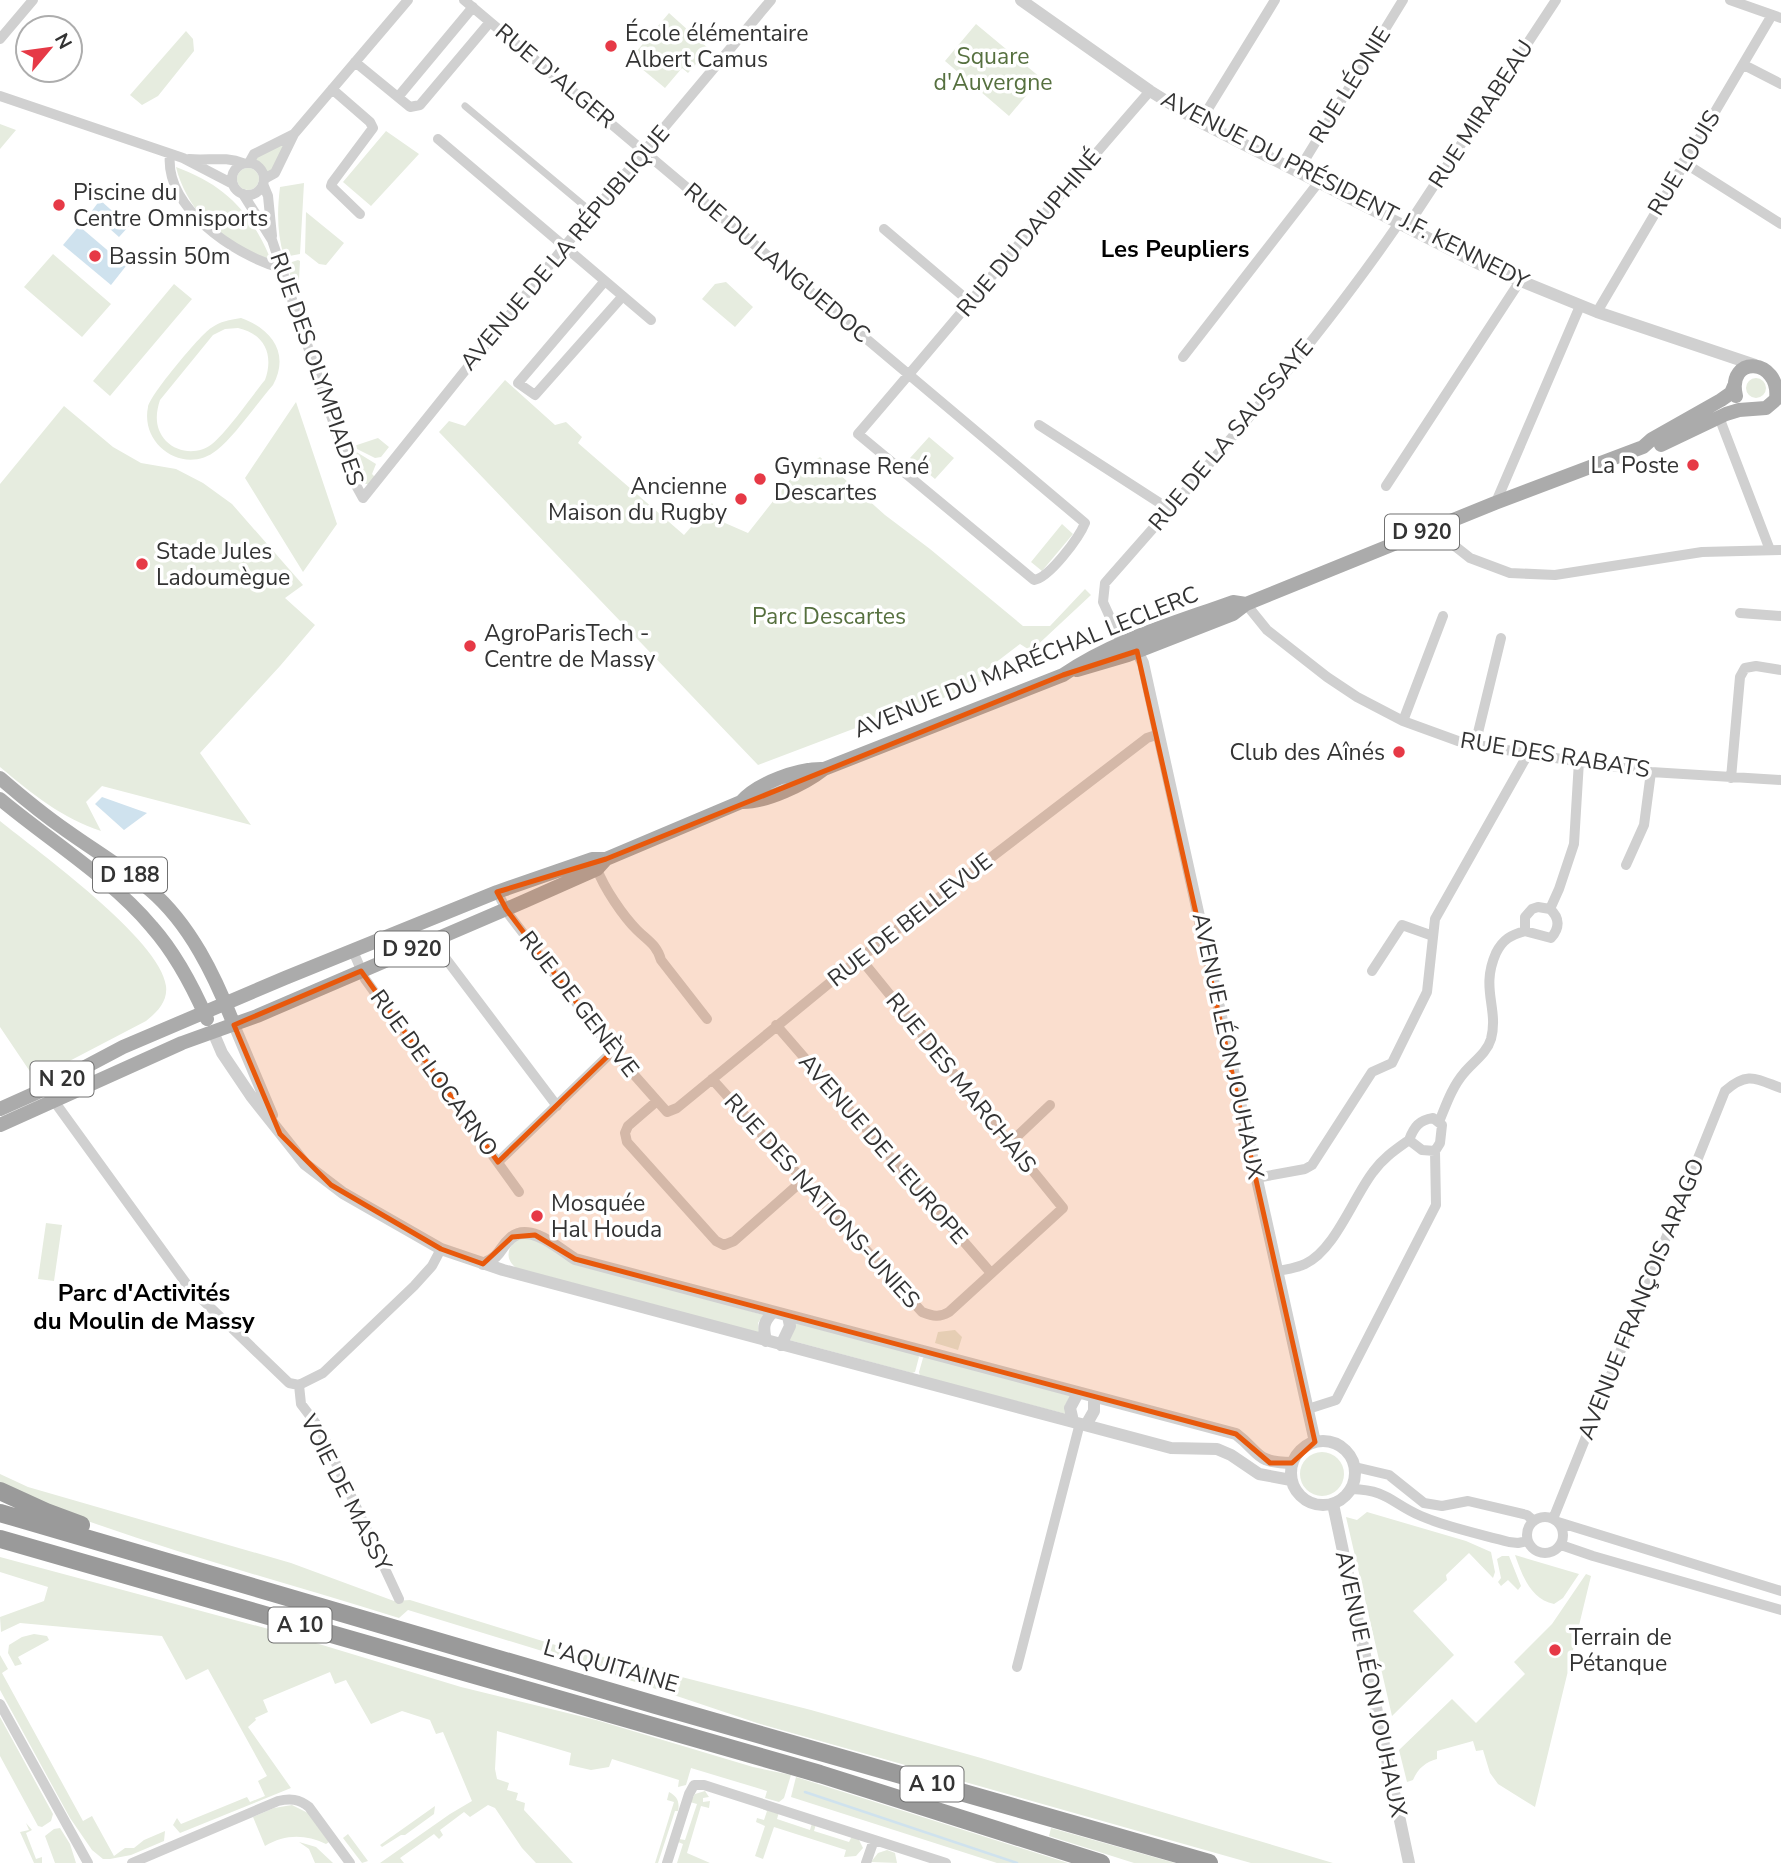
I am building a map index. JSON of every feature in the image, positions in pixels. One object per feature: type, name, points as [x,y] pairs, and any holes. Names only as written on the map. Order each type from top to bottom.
[{"type":"highway","points":[[0,1491],[46,1513],[109,1535],[130,1550]]},
{"type":"highway","name":"L'AQUITAINE","points":[[0,1513],[1209,1863]]},
{"type":"highway","name":"L'AQUITAINE","points":[[0,1539],[820,1774],[1101,1863]]},
{"type":"main road","points":[[1755,365],[1777,373],[1779,397],[1766,408],[1752,410],[1737,399],[1735,383],[1743,370],[1755,365]]},
{"type":"main road","name":"D 920","points":[[1643,447],[1652,439],[1721,400],[1731,393],[1735,383]]},
{"type":"main road","name":"D 920","points":[[1130,647],[1237,612],[1246,604],[1495,503],[1643,447],[1656,447],[1739,410],[1752,410]]},
{"type":"main road","name":"AVENUE DU MARÉCHAL LECLERC","points":[[0,1125],[182,1043],[234,1025],[506,909],[741,802],[749,793],[778,780],[808,768],[824,769],[1063,675],[1137,644],[1183,620],[1233,602],[1246,604]]},
{"type":"main road","name":"D 188","points":[[0,778],[66,831],[151,891],[183,927],[202,956],[234,1025]]},
{"type":"main road","name":"D 188","points":[[0,799],[115,891],[151,925],[181,969],[213,1032]]},
{"type":"main road","name":"AVENUE DU MARÉCHAL LECLERC","points":[[0,1109],[123,1047],[496,892],[592,859],[601,864]]},
{"type":"street","points":[[0,39],[33,0]]},
{"type":"street","points":[[183,158],[233,184],[243,194],[253,194],[263,181],[275,173],[294,134],[408,0]]},
{"type":"street","name":"AVENUE DE LA RÉPUBLIQUE","points":[[363,498],[564,247],[771,0]]},
{"type":"street","name":"AVENUE DU PRÉSIDENT J.F. KENNEDY","points":[[1021,0],[1150,91],[1200,121],[1479,264],[1580,306],[1755,365]]},
{"type":"street","points":[[1200,121],[1275,0]]},
{"type":"street","name":"RUE LÉONIE","points":[[1298,171],[1403,0]]},
{"type":"street","name":"RUE MIRABEAU","points":[[1402,224],[1416,213],[1556,0]]},
{"type":"street","points":[[1730,0],[1776,17]]},
{"type":"street","points":[[1759,10],[1765,0]]},
{"type":"street","points":[[398,97],[469,3]]},
{"type":"street","name":"RUE D'ALGER","points":[[469,3],[646,152]]},
{"type":"street","name":"RUE LOUIS","points":[[1597,312],[1684,162],[1776,17]]},
{"type":"street","points":[[355,62],[410,107],[420,105],[491,22]]},
{"type":"street","points":[[1744,65],[1781,85]]},
{"type":"street","points":[[332,89],[370,122],[373,128],[331,186],[360,214]]},
{"type":"street","name":"RUE DU DAUPHINÉ","points":[[1034,580],[858,434],[971,303],[1078,171],[1150,91]]},
{"type":"street","points":[[0,96],[183,158],[208,161],[232,159],[258,166],[263,181]]},
{"type":"street","points":[[465,106],[594,214]]},
{"type":"street","points":[[233,184],[235,169],[246,163],[254,154],[294,134]]},
{"type":"street","points":[[438,139],[651,320]]},
{"type":"street","name":"RUE DU LANGUEDOC","points":[[646,152],[703,203],[1085,523],[1081,533],[1045,576],[1034,580]]},
{"type":"street","points":[[170,154],[171,168],[181,195],[214,235],[244,255],[281,268]]},
{"type":"street","points":[[1684,162],[1781,224]]},
{"type":"street","name":"RUE DES OLYMPIADES","points":[[263,181],[268,196],[272,240],[352,478],[363,498]]},
{"type":"street","points":[[1183,357],[1318,183]]},
{"type":"street","name":"RUE DES OLYMPIADES","points":[[243,194],[272,240]]},
{"type":"street","name":"RUE DE LA SAUSSAYE","points":[[1130,647],[1103,602],[1105,583],[1223,451],[1402,224]]},
{"type":"street","points":[[884,229],[971,303]]},
{"type":"street","points":[[1386,486],[1520,281]]},
{"type":"street","points":[[604,282],[518,383],[535,395],[622,297]]},
{"type":"street","points":[[1495,503],[1580,306]]},
{"type":"street","name":"AVENUE DU PRÉSIDENT J.F. KENNEDY","points":[[1688,344],[1724,362],[1735,383]]},
{"type":"street","points":[[1432,528],[1470,558],[1510,573],[1555,575],[1702,552],[1776,550],[1719,418]]},
{"type":"street","points":[[1039,425],[1169,509]]},
{"type":"street","name":"RUE DES RABATS","points":[[1246,604],[1267,630],[1357,697],[1403,721],[1475,745],[1651,772],[1781,780]]},
{"type":"street","points":[[1740,613],[1781,616],[1781,607]]},
{"type":"street","points":[[1403,721],[1443,616]]},
{"type":"street","points":[[1475,745],[1501,638]]},
{"type":"street","name":"AVENUE LÉON JOUHAUX","points":[[1130,647],[1143,663],[1315,1442]]},
{"type":"street","points":[[1731,778],[1740,677],[1745,668],[1756,666],[1781,670]]},
{"type":"street","name":"RUE DE BELLEVUE","points":[[667,1112],[677,1108],[860,958],[1147,738],[1159,734]]},
{"type":"street","points":[[1256,1178],[1305,1169],[1312,1165],[1372,1072],[1392,1063],[1427,992],[1435,919],[1528,754]]},
{"type":"street","points":[[1550,909],[1574,844],[1579,761]]},
{"type":"street","points":[[1626,865],[1644,825],[1651,772]]},
{"type":"street","points":[[601,864],[604,886],[638,931],[647,937],[658,951],[661,960],[707,1019]]},
{"type":"street","name":"RUE DE GENÈVE","points":[[496,892],[613,1051],[667,1112]]},
{"type":"street","points":[[1439,1122],[1448,1098],[1462,1074],[1490,1044],[1494,1026],[1489,969],[1500,945],[1510,936],[1525,931],[1551,937],[1556,933],[1558,924],[1555,913],[1538,906],[1528,912],[1523,925],[1525,931]]},
{"type":"street","points":[[1372,971],[1402,925],[1433,936]]},
{"type":"street","points":[[434,939],[437,947],[557,1106]]},
{"type":"street","name":"RUE DE LOCARNO","points":[[353,951],[361,971],[519,1192]]},
{"type":"street","name":"RUE DES MARCHAIS","points":[[860,958],[1063,1208]]},
{"type":"street","points":[[234,1025],[280,1134]]},
{"type":"street","name":"AVENUE DE L'EUROPE","points":[[776,1025],[991,1273]]},
{"type":"street","points":[[213,1032],[222,1053],[304,1164],[331,1185],[441,1250],[503,1270],[1171,1448],[1217,1449],[1259,1474],[1292,1480]]},
{"type":"street","points":[[498,1162],[613,1051]]},
{"type":"street","name":"AVENUE FRANÇOIS ARAGO","points":[[1555,1520],[1725,1091],[1742,1078],[1751,1077],[1781,1088]]},
{"type":"street","name":"RUE DES NATIONS-UNIES","points":[[712,1079],[922,1312],[942,1316],[1063,1208]]},
{"type":"street","points":[[54,1101],[188,1286],[289,1383],[299,1385],[323,1373],[414,1286],[432,1266],[441,1250]]},
{"type":"street","points":[[657,1101],[628,1126],[625,1133],[627,1142],[716,1241],[724,1245],[734,1241],[802,1181]]},
{"type":"street","points":[[1010,1143],[1050,1105]]},
{"type":"street","points":[[1278,1271],[1305,1264],[1317,1256],[1344,1222],[1373,1172],[1392,1150],[1409,1140],[1423,1119],[1433,1118],[1442,1125],[1440,1143],[1435,1151],[1436,1205],[1336,1400],[1308,1409]]},
{"type":"street","points":[[1409,1140],[1422,1150],[1435,1151]]},
{"type":"street","points":[[483,1264],[503,1249],[512,1237],[520,1233],[535,1234],[575,1259],[1236,1434],[1261,1459],[1270,1463],[1292,1463]]},
{"type":"street","points":[[503,1249],[503,1270]]},
{"type":"street","points":[[503,1249],[506,1262],[518,1274]]},
{"type":"street","points":[[766,1341],[763,1325],[773,1312]]},
{"type":"street","points":[[780,1345],[790,1326],[788,1316]]},
{"type":"street","name":"VOIE DE MASSY","points":[[299,1385],[301,1404],[320,1429],[399,1599]]},
{"type":"street","points":[[1078,1393],[1070,1408],[1080,1423]]},
{"type":"street","points":[[1017,1667],[1080,1423],[1094,1411],[1094,1398]]},
{"type":"street","points":[[1315,1442],[1335,1443],[1344,1448],[1355,1467],[1352,1489],[1333,1504],[1312,1503],[1303,1498],[1292,1480],[1292,1463],[1297,1454],[1315,1442]]},
{"type":"street","points":[[1355,1467],[1390,1475],[1424,1503],[1442,1506],[1468,1501],[1527,1515],[1534,1521]]},
{"type":"street","points":[[1352,1489],[1377,1491],[1420,1516],[1443,1523],[1509,1542],[1528,1541]]},
{"type":"street","name":"AVENUE LÉON JOUHAUX","points":[[1333,1504],[1409,1863]]},
{"type":"street","points":[[1555,1520],[1563,1533],[1561,1545],[1550,1553],[1533,1548],[1528,1541],[1528,1531],[1534,1521],[1547,1517],[1781,1591]]},
{"type":"street","points":[[1561,1545],[1781,1611]]},
{"type":"street","points":[[0,1704],[88,1863]]},
{"type":"street","points":[[667,1863],[689,1794],[694,1786],[704,1785],[946,1863]]},
{"type":"street","points":[[132,1863],[278,1801],[290,1799],[309,1807],[350,1863]]},
{"type":"street","points":[[866,1863],[874,1840]]},
{"type":"highlighted area","points":[[1137,651],[1315,1442],[1292,1463],[1270,1463],[1236,1434],[575,1259],[535,1235],[512,1237],[483,1264],[441,1249],[331,1185],[280,1134],[234,1025],[361,971],[498,1162],[613,1051],[506,909],[497,892],[606,859],[1063,675]]},
{"type":"green space","points":[[669,13],[709,49],[688,73],[682,68],[665,88],[630,59]]},
{"type":"green space","name":"Square d'Auvergne","points":[[976,24],[1041,78],[1009,116],[945,61]]},
{"type":"green space","points":[[186,31],[193,39],[194,51],[158,96],[142,105],[130,95]]},
{"type":"green space","points":[[0,124],[16,130],[0,149]]},
{"type":"green space","points":[[386,131],[419,154],[371,206],[343,182]]},
{"type":"green space","points":[[287,140],[274,169],[267,174],[256,161],[256,157]]},
{"type":"green space","points":[[176,167],[209,182],[234,202],[255,228],[271,260],[239,249],[211,227],[189,198]]},
{"type":"green space","points":[[248,168],[256,171],[259,179],[256,187],[248,190],[240,187],[237,179],[240,171]]},
{"type":"green space","points":[[304,183],[300,254],[284,257],[278,222],[280,187]]},
{"type":"green space","points":[[306,212],[344,243],[326,265],[319,264],[305,253]]},
{"type":"green space","points":[[53,254],[111,304],[82,337],[24,287]]},
{"type":"green space","points":[[298,260],[299,280],[293,282],[286,264]]},
{"type":"green space","points":[[726,282],[753,307],[735,327],[702,299],[715,284]]},
{"type":"green space","points":[[174,284],[192,299],[110,396],[93,381]]},
{"type":"green space","points":[[241,318],[261,329],[275,344],[280,363],[273,385],[217,450],[192,460],[168,453],[158,445],[151,434],[147,421],[151,400],[205,333],[225,321]],"holes":[[[238,328],[261,340],[268,354],[265,380],[212,444],[194,451],[171,445],[158,427],[157,411],[160,400],[213,335],[225,329]]]},
{"type":"green space","points":[[1756,378],[1763,381],[1766,388],[1763,395],[1756,398],[1749,395],[1746,388],[1749,381]]},
{"type":"green space","name":"Parc Descartes","points":[[505,380],[555,425],[566,422],[582,437],[578,443],[684,535],[712,503],[725,523],[748,533],[796,472],[820,457],[885,515],[1023,626],[1050,626],[1085,589],[1091,595],[1031,651],[1020,644],[986,670],[989,678],[946,697],[758,765],[439,432],[449,421],[465,426]]},
{"type":"green space","points":[[296,402],[337,524],[303,572],[245,478]]},
{"type":"green space","name":"Stade Jules Ladoumègue","points":[[64,406],[113,447],[141,463],[176,469],[203,483],[232,504],[303,585],[285,598],[315,625],[200,753],[251,825],[102,786],[86,802],[101,831],[61,812],[0,767],[0,484]]},
{"type":"green space","points":[[929,437],[954,458],[935,479],[910,458]]},
{"type":"green space","points":[[378,438],[389,447],[381,457],[375,458],[354,446]]},
{"type":"green space","points":[[350,448],[376,464],[372,474],[375,477],[369,484],[362,484],[358,480],[348,450]]},
{"type":"green space","points":[[1062,524],[1073,534],[1042,571],[1031,562]]},
{"type":"green space","points":[[0,821],[121,921],[159,967],[166,986],[163,1002],[146,1021],[35,1079],[0,1027]]},
{"type":"green space","points":[[46,1223],[62,1225],[54,1281],[38,1279]]},
{"type":"green space","points":[[531,1238],[559,1254],[763,1315],[758,1323],[759,1333],[516,1268],[508,1254],[511,1247],[516,1240]]},
{"type":"green space","points":[[793,1321],[917,1354],[919,1357],[915,1372],[789,1340]]},
{"type":"green space","points":[[955,1330],[962,1337],[958,1350],[935,1343],[938,1332]]},
{"type":"green space","points":[[925,1356],[1071,1395],[1065,1405],[1066,1414],[920,1376]]},
{"type":"green space","points":[[1322,1452],[1337,1459],[1344,1474],[1337,1489],[1322,1496],[1307,1489],[1300,1474],[1307,1459]]},
{"type":"green space","points":[[0,1474],[28,1487],[291,1563],[394,1601],[410,1600],[552,1644],[811,1710],[1333,1863],[1251,1863],[757,1723],[552,1654],[408,1610],[399,1618],[148,1542],[0,1487]]},
{"type":"green space","points":[[1367,1512],[1466,1541],[1491,1552],[1495,1572],[1493,1578],[1469,1553],[1446,1575],[1447,1580],[1413,1611],[1454,1655],[1392,1716],[1346,1517],[1357,1520]]},
{"type":"green space","points":[[1515,1555],[1579,1574],[1563,1598],[1554,1604],[1546,1602],[1533,1592]]},
{"type":"green space","points":[[1509,1556],[1521,1586],[1518,1590],[1508,1580],[1501,1586],[1498,1582],[1501,1578],[1497,1559]]},
{"type":"green space","points":[[0,1557],[276,1631],[461,1687],[596,1720],[753,1767],[791,1775],[784,1798],[779,1802],[765,1798],[767,1791],[691,1768],[686,1785],[678,1787],[679,1780],[612,1759],[609,1767],[591,1770],[569,1765],[571,1753],[497,1731],[497,1779],[509,1783],[507,1790],[518,1793],[516,1800],[525,1803],[524,1810],[573,1863],[536,1863],[522,1848],[495,1808],[488,1805],[470,1817],[464,1812],[440,1830],[443,1835],[439,1839],[434,1834],[400,1858],[404,1863],[380,1863],[472,1801],[443,1732],[436,1734],[430,1720],[402,1711],[371,1724],[346,1680],[335,1684],[330,1672],[263,1700],[268,1712],[255,1718],[248,1727],[291,1788],[180,1833],[173,1825],[177,1818],[181,1824],[247,1797],[250,1802],[265,1796],[258,1781],[267,1776],[208,1669],[186,1680],[162,1636],[20,1623],[1,1632],[0,1617],[44,1601],[48,1587],[0,1572]]},
{"type":"green space","points":[[1586,1574],[1591,1576],[1535,1807],[1498,1784],[1490,1773],[1483,1750],[1476,1751],[1473,1741],[1437,1751],[1437,1759],[1423,1766],[1413,1780],[1407,1782],[1399,1750],[1452,1699],[1476,1723],[1525,1674],[1514,1662],[1552,1624]]},
{"type":"green space","points":[[34,1634],[47,1636],[49,1640],[18,1657],[22,1664],[15,1666],[8,1653],[9,1645]]},
{"type":"green space","points":[[0,1655],[8,1669],[2,1673],[83,1821],[92,1816],[114,1856],[125,1848],[134,1848],[144,1840],[165,1831],[164,1841],[131,1855],[110,1859],[103,1859],[92,1850],[70,1818],[0,1690]]},
{"type":"green space","points":[[0,1717],[53,1814],[51,1821],[42,1827],[38,1826],[0,1756]]},
{"type":"green space","points":[[796,1777],[1068,1863],[997,1863],[791,1797]]},
{"type":"green space","points":[[705,1791],[709,1797],[703,1798],[703,1802],[710,1801],[709,1808],[701,1806],[687,1853],[710,1863],[677,1863],[683,1844],[678,1842],[679,1839],[685,1840],[697,1804],[690,1802],[695,1794]]},
{"type":"green space","points":[[669,1792],[677,1800],[678,1811],[675,1811],[658,1863],[655,1863],[674,1802],[667,1800]]},
{"type":"green space","points":[[292,1805],[308,1813],[329,1842],[326,1844],[310,1838],[295,1837],[280,1839],[265,1846],[253,1817],[274,1808]]},
{"type":"green space","points":[[435,1806],[434,1814],[405,1835],[382,1847],[380,1845]]},
{"type":"green space","points":[[761,1807],[779,1812],[777,1819],[810,1830],[812,1823],[816,1824],[814,1831],[849,1842],[852,1836],[859,1840],[863,1848],[856,1856],[844,1857],[846,1850],[774,1827],[763,1859],[755,1856],[765,1826],[756,1822],[757,1818],[764,1820],[767,1811]]},
{"type":"green space","points":[[26,1823],[32,1830],[26,1833],[36,1859],[42,1857],[42,1863],[34,1863],[20,1832],[29,1830]]},
{"type":"green space","points":[[60,1828],[70,1844],[76,1863],[55,1863],[45,1836]]},
{"type":"green space","points":[[1051,1828],[1175,1863],[1134,1863],[1049,1836]]},
{"type":"green space","points":[[348,1834],[368,1861],[362,1863],[343,1838]]},
{"type":"green space","points":[[299,1842],[316,1847],[333,1863],[315,1863],[309,1849]]},
{"type":"green space","points":[[887,1850],[895,1853],[897,1863],[871,1862],[878,1853]]},
{"type":"water","points":[[100,200],[129,226],[119,237],[91,212]]},
{"type":"water","name":"Bassin 50m","points":[[79,226],[126,266],[111,285],[63,245]]},
{"type":"water","points":[[102,797],[147,813],[124,830],[95,804]]},
{"type":"waterway","points":[[805,1792],[1017,1863]]},
{"type":"place","name":"École élémentaire Albert Camus","points":[[611,46]]},
{"type":"place","name":"Piscine du Centre Omnisports","points":[[59,205]]},
{"type":"place","name":"Bassin 50m","points":[[95,256]]},
{"type":"place","name":"La Poste","points":[[1693,465]]},
{"type":"place","name":"Gymnase René Descartes","points":[[760,479]]},
{"type":"place","name":"Ancienne Maison du Rugby","points":[[741,499]]},
{"type":"place","name":"Stade Jules Ladoumègue","points":[[142,564]]},
{"type":"place","name":"AgroParisTech - Centre de Massy","points":[[470,646]]},
{"type":"place","name":"Club des Aînés","points":[[1399,752]]},
{"type":"place","name":"Mosquée Hal Houda","points":[[537,1216]]},
{"type":"place","name":"Terrain de Pétanque","points":[[1555,1650]]},
{"type":"district","name":"Les Peupliers","points":[[1175,249]]},
{"type":"district","name":"Parc d'Activités du Moulin de Massy","points":[[144,1307]]}]
